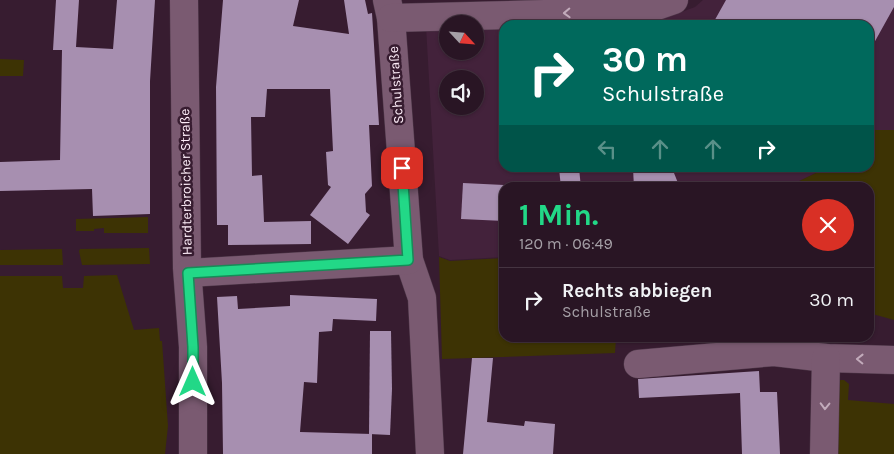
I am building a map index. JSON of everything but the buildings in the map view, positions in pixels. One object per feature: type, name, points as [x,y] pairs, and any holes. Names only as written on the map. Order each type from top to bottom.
[{"type":"street","name":"Hardterbroicher Straße","points":[[184,0],[188,273],[193,347],[193,454]]},
{"type":"street","points":[[389,9],[615,12],[648,9],[674,0]]},
{"type":"street","name":"Schulstraße","points":[[389,9],[408,260],[422,298],[430,454]]},
{"type":"street","points":[[188,273],[408,260]]},
{"type":"street","points":[[638,364],[774,352],[826,358],[894,360]]},
{"type":"street","points":[[824,454],[826,358]]},
{"type":"shaded area","points":[[703,0],[894,0],[894,130],[874,130],[874,20],[643,20],[679,13],[695,7]]},
{"type":"shaded area","points":[[484,24],[499,25],[499,172],[818,172],[797,182],[499,182],[499,257],[450,260],[439,256],[426,26],[439,25],[439,60],[484,60]]},
{"type":"shaded area","points":[[0,59],[24,60],[23,76],[0,76]]},
{"type":"shaded area","points":[[874,130],[894,130],[894,320],[874,314],[874,182],[797,182],[818,172],[874,172]]},
{"type":"shaded area","points":[[148,217],[148,233],[104,233],[104,228],[94,229],[94,231],[76,231],[76,219]]},
{"type":"shaded area","points":[[149,248],[150,264],[82,265],[79,251],[80,249]]},
{"type":"shaded area","points":[[62,249],[63,265],[0,265],[0,250]]},
{"type":"shaded area","points":[[439,257],[450,261],[499,258],[499,342],[616,342],[615,353],[442,359]]},
{"type":"shaded area","points":[[117,275],[134,330],[159,328],[160,341],[162,341],[168,426],[165,454],[0,454],[0,276],[62,276],[63,288],[83,288],[84,276]]},
{"type":"shaded area","points":[[841,380],[849,384],[848,400],[894,404],[894,454],[835,454],[838,381]]},
{"type":"route","points":[[193,382],[193,347],[188,273],[408,260],[402,168]]}]
